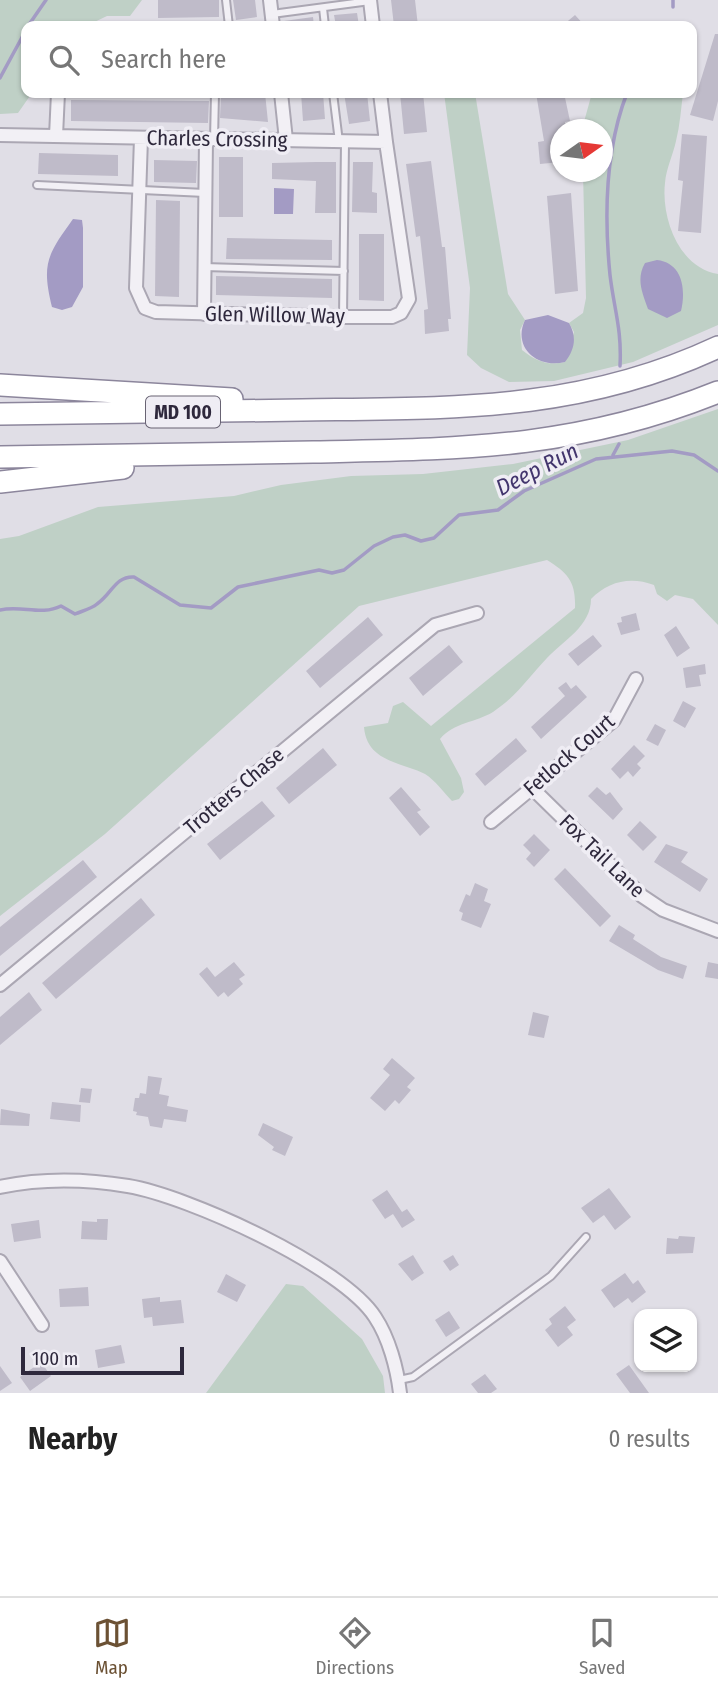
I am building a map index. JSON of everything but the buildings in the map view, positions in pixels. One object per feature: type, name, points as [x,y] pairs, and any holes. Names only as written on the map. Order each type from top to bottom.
[{"type":"highway","name":"MD 100","points":[[0,414],[489,406],[548,400],[622,383],[718,347]]},
{"type":"highway","points":[[0,385],[366,410]]},
{"type":"highway","name":"MD 100","points":[[0,457],[490,447],[541,442],[632,422],[718,392]]},
{"type":"highway","points":[[0,482],[303,452]]},
{"type":"street","points":[[270,0],[272,20]]},
{"type":"street","points":[[370,1],[372,21]]},
{"type":"street","points":[[56,136],[58,98]]},
{"type":"street","points":[[282,98],[286,140]]},
{"type":"street","points":[[381,98],[386,142]]},
{"type":"street","name":"Charles Crossing","points":[[0,135],[386,142]]},
{"type":"street","name":"Glen Willow Way","points":[[141,138],[136,288],[141,303],[156,312],[343,317],[392,317],[401,313],[409,299],[386,142]]},
{"type":"street","points":[[204,314],[205,193],[210,140]]},
{"type":"street","name":"Trotters Chase","points":[[0,985],[435,625],[477,613]]},
{"type":"street","name":"Fetlock Court","points":[[491,822],[614,720],[636,679]]},
{"type":"street","name":"Fox Tail Lane","points":[[531,787],[642,896],[663,910],[718,931]]},
{"type":"street","points":[[0,1187],[75,1180],[130,1186],[165,1195],[218,1216],[345,1286],[375,1317],[399,1386]]},
{"type":"street","points":[[0,1261],[42,1325]]},
{"type":"lane","points":[[226,0],[228,21]]},
{"type":"lane","points":[[272,20],[370,1]]},
{"type":"lane","points":[[323,8],[324,21]]},
{"type":"lane","points":[[210,140],[214,98]]},
{"type":"lane","points":[[334,98],[342,142],[343,317]]},
{"type":"lane","points":[[37,185],[205,193]]},
{"type":"lane","points":[[204,267],[344,271]]},
{"type":"lane","points":[[399,1386],[551,1276],[586,1237]]},
{"type":"green space","points":[[0,0],[142,0],[130,16],[107,16],[96,21],[21,21],[21,98],[28,98],[18,113],[0,114]]},
{"type":"green space","points":[[445,98],[476,98],[508,294],[525,320],[520,330],[522,350],[537,360],[553,363],[565,362],[574,332],[569,323],[583,313],[586,298],[583,182],[613,182],[613,119],[585,119],[591,98],[682,98],[677,135],[666,178],[666,211],[675,239],[683,252],[704,270],[718,274],[718,325],[633,362],[554,381],[509,382],[481,368],[467,355],[470,288]]},
{"type":"green space","points":[[718,409],[718,625],[693,599],[675,595],[667,601],[657,594],[654,585],[645,582],[620,582],[605,588],[591,599],[590,609],[582,625],[509,700],[486,716],[452,729],[440,739],[461,778],[464,792],[459,799],[452,801],[425,774],[378,754],[366,739],[364,727],[388,723],[393,706],[403,702],[431,726],[575,608],[572,585],[560,569],[547,560],[359,606],[105,834],[0,916],[0,539],[19,536],[98,507],[234,496],[281,485],[351,476],[423,474],[513,464],[628,440]]},
{"type":"green space","points":[[286,1284],[303,1286],[362,1339],[383,1376],[385,1393],[206,1393]]},
{"type":"shaded area","points":[[274,188],[294,189],[293,214],[274,214]]},
{"type":"shaded area","points":[[73,219],[82,220],[83,287],[72,307],[62,310],[52,307],[47,269],[52,251]]},
{"type":"shaded area","points":[[657,260],[672,266],[681,279],[681,311],[667,318],[648,309],[641,286],[645,263]]},
{"type":"shaded area","points":[[548,315],[569,323],[572,328],[574,343],[565,362],[537,359],[530,354],[522,339],[525,320]]},
{"type":"waterway","points":[[31,21],[46,0]]},
{"type":"waterway","points":[[673,0],[673,7]]},
{"type":"waterway","points":[[0,78],[21,39]]},
{"type":"waterway","points":[[620,366],[619,330],[608,252],[607,206],[610,160],[625,98]]},
{"type":"waterway","points":[[613,455],[619,444]]},
{"type":"waterway","name":"Deep Run","points":[[0,610],[46,610],[61,606],[75,614],[95,606],[114,586],[128,577],[134,577],[180,605],[211,608],[238,587],[319,570],[332,573],[344,570],[374,546],[393,537],[405,535],[421,541],[434,538],[459,515],[498,510],[524,491],[596,459],[672,451],[694,455],[718,471]]}]
